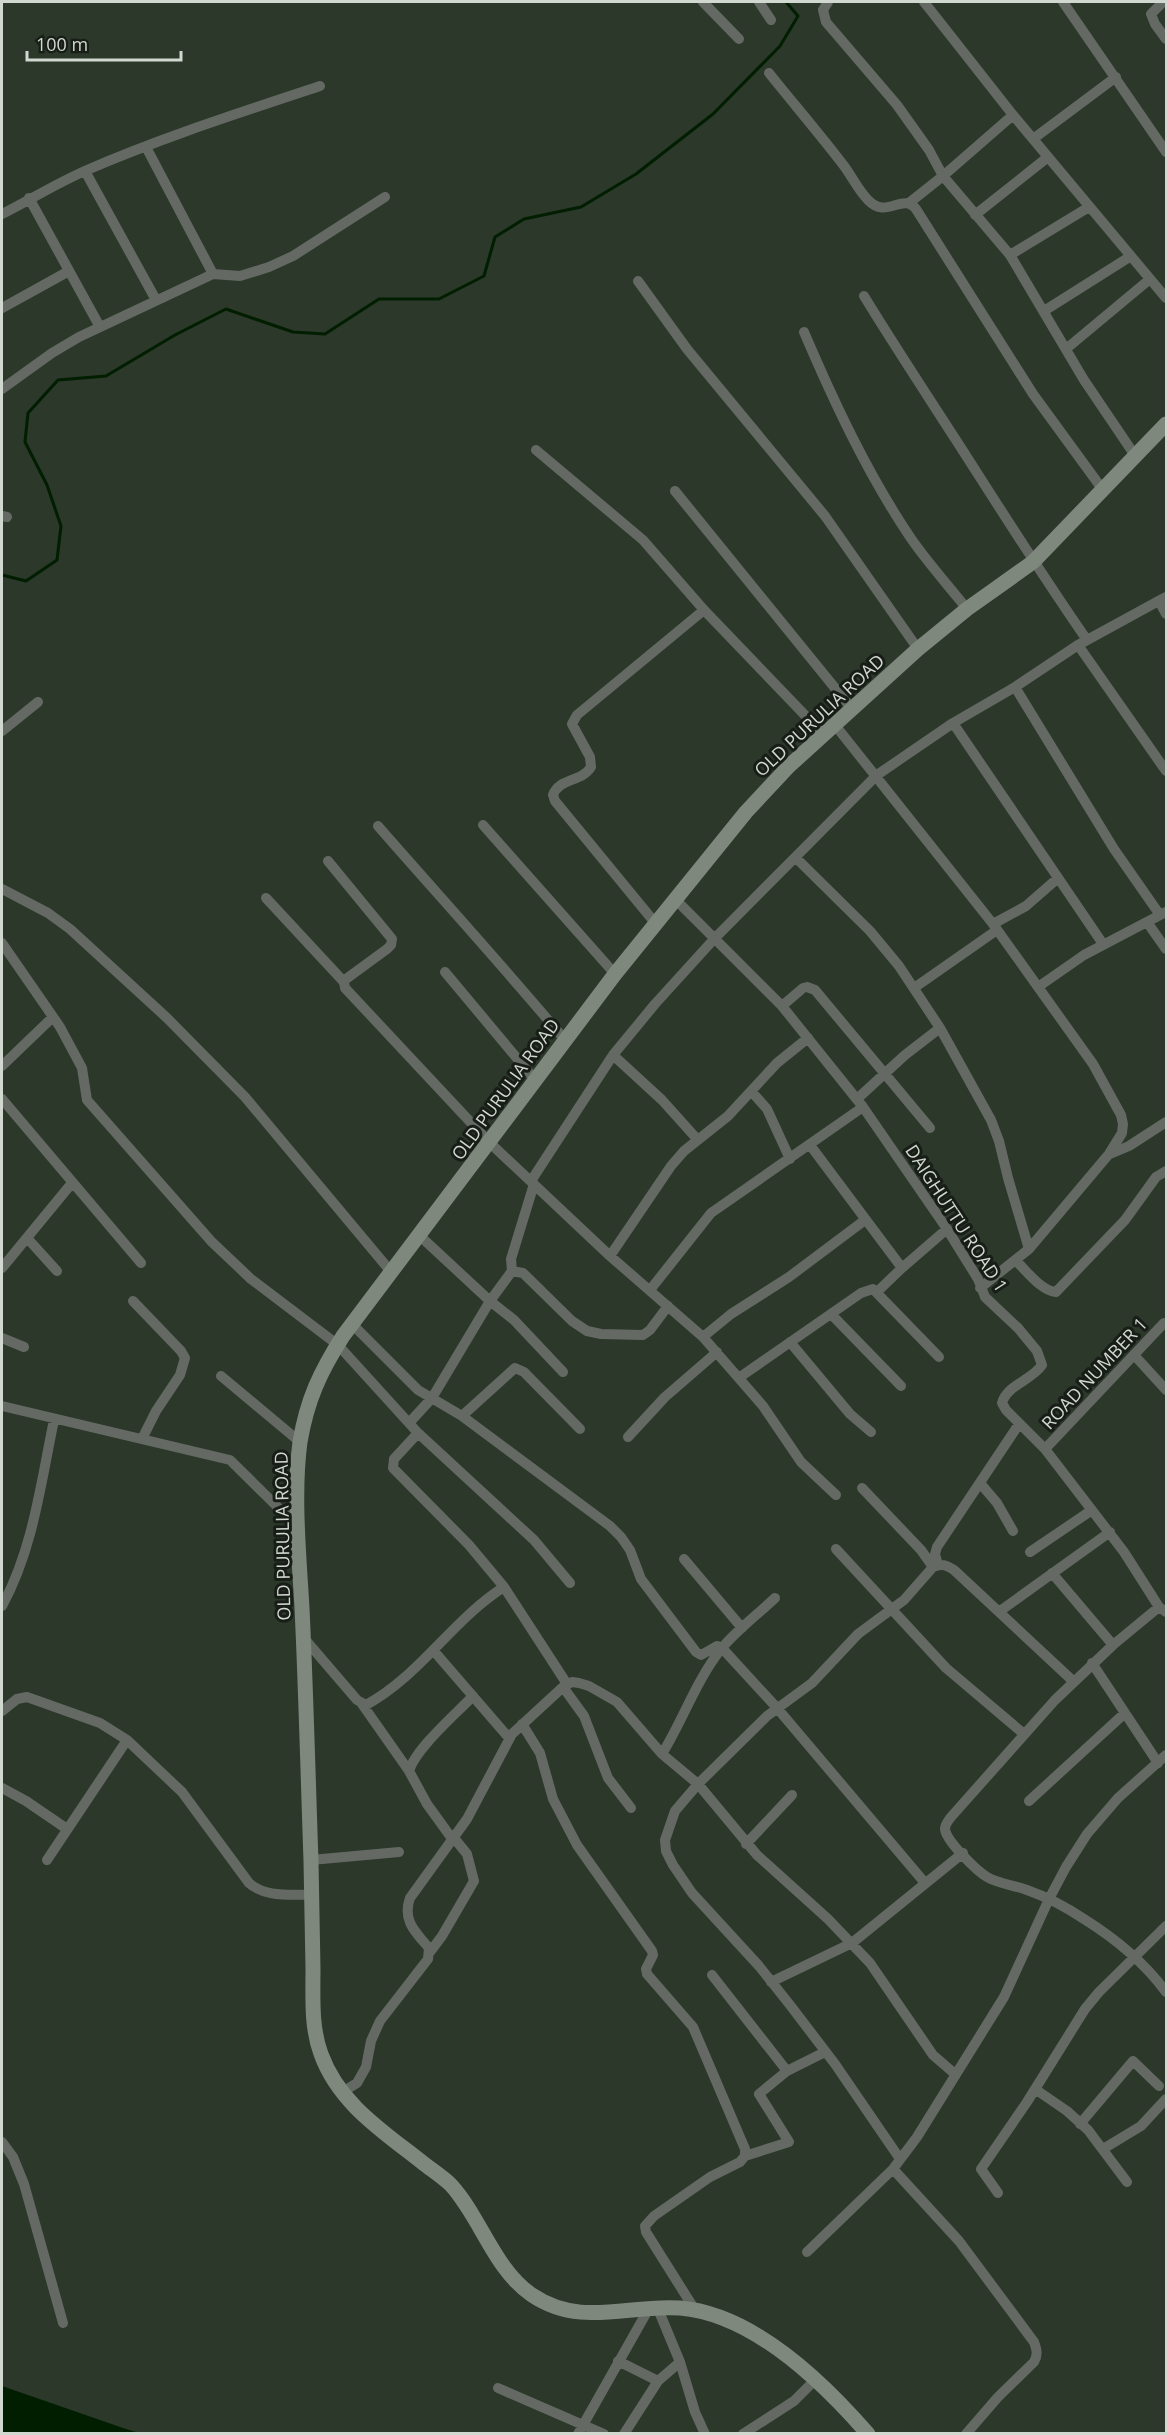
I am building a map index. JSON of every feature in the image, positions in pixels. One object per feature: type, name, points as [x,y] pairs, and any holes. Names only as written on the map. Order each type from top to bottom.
[{"type":"main road","name":"OLD PURULIA ROAD","points":[[868,2433],[838,2400],[788,2357],[753,2334],[725,2320],[695,2310],[653,2309],[595,2314],[567,2310],[529,2293],[492,2248],[466,2204],[449,2183],[381,2130],[341,2093],[321,2056],[313,2029],[311,1860],[298,1527],[300,1442],[309,1404],[322,1369],[352,1324],[615,974],[746,812],[789,766],[918,649],[1033,562],[1167,424]]},
{"type":"street","points":[[703,2],[739,39]]},
{"type":"street","points":[[759,2],[771,20]]},
{"type":"street","points":[[828,2],[823,10],[826,22],[897,105],[929,150],[943,176],[1010,255],[1104,412],[1136,457]]},
{"type":"street","points":[[1064,2],[1167,152]]},
{"type":"street","points":[[1163,2],[1154,9],[1152,19],[1167,39]]},
{"type":"street","points":[[930,4],[1013,115],[1167,298]]},
{"type":"street","points":[[769,73],[843,164],[867,199],[880,208],[888,209],[909,203],[1013,115]]},
{"type":"street","points":[[1033,139],[1116,77]]},
{"type":"street","points":[[2,214],[85,171],[146,147],[320,86]]},
{"type":"street","points":[[146,147],[213,274]]},
{"type":"street","points":[[975,214],[1048,157]]},
{"type":"street","points":[[85,171],[156,300]]},
{"type":"street","points":[[2,389],[52,353],[156,300],[213,274],[240,276],[269,267],[293,256],[385,196]]},
{"type":"street","points":[[29,198],[100,327]]},
{"type":"street","points":[[909,203],[916,209],[1033,394],[1103,490]]},
{"type":"street","points":[[1010,255],[1089,207]]},
{"type":"street","points":[[1044,311],[1131,256]]},
{"type":"street","points":[[2,308],[69,272]]},
{"type":"street","points":[[1066,349],[1150,279]]},
{"type":"street","points":[[638,281],[687,349],[825,516],[918,649]]},
{"type":"street","points":[[864,296],[1082,642],[1163,758],[1167,771]]},
{"type":"street","points":[[804,332],[834,401],[872,473],[910,537],[968,609]]},
{"type":"street","points":[[536,450],[643,540],[704,610],[877,776],[995,927],[1093,1064],[1121,1115],[1122,1133],[1109,1154],[1029,1249],[1017,1261],[980,1288]]},
{"type":"street","points":[[675,491],[771,606],[852,709]]},
{"type":"street","points":[[531,1180],[613,1055],[715,938],[877,776],[953,723],[1015,687],[1082,642],[1163,599],[1167,614]]},
{"type":"street","points":[[656,924],[555,801],[554,795],[559,786],[584,775],[591,767],[590,757],[573,724],[574,719],[704,610]]},
{"type":"street","points":[[1015,687],[1114,849],[1163,914],[1103,944],[1038,987]]},
{"type":"street","points":[[2,730],[38,702]]},
{"type":"street","points":[[953,723],[1103,944]]},
{"type":"street","points":[[483,825],[615,974]]},
{"type":"street","points":[[378,826],[565,1040]]},
{"type":"street","points":[[796,858],[870,931],[899,966],[940,1028],[991,1120],[1029,1249]]},
{"type":"street","points":[[328,861],[392,939],[387,949],[344,982]]},
{"type":"street","points":[[914,987],[1026,906],[1058,878]]},
{"type":"street","points":[[2,889],[48,913],[70,929],[167,1017],[245,1096],[392,1273]]},
{"type":"street","points":[[266,898],[344,982],[345,988],[490,1143],[610,1256],[703,1337],[763,1406],[801,1462],[836,1495]]},
{"type":"street","name":"DAIGHUTTU ROAD 1","points":[[676,900],[782,1006],[860,1103],[947,1229],[991,1304],[1018,1328],[1042,1359],[1038,1372],[1004,1397],[1002,1403],[1019,1424],[1045,1449],[1110,1532],[1163,1610]]},
{"type":"street","points":[[1147,922],[1167,949]]},
{"type":"street","points":[[2,943],[53,1017],[82,1068],[86,1092],[92,1106],[232,1263],[338,1345],[418,1433],[534,1540],[570,1583]]},
{"type":"street","points":[[445,972],[536,1081]]},
{"type":"street","points":[[782,1006],[803,988],[811,987],[844,1022],[930,1128]]},
{"type":"street","points":[[2,1066],[53,1017]]},
{"type":"street","points":[[650,1290],[711,1213],[810,1145],[860,1103],[885,1073],[940,1028]]},
{"type":"street","points":[[610,1256],[671,1166],[697,1139],[728,1116],[777,1063],[808,1038]]},
{"type":"street","points":[[613,1055],[662,1100],[697,1139]]},
{"type":"street","points":[[751,1091],[767,1109],[790,1159]]},
{"type":"street","points":[[2,1099],[141,1263]]},
{"type":"street","points":[[1109,1154],[1129,1146],[1167,1122]]},
{"type":"street","points":[[810,1145],[902,1268]]},
{"type":"street","points":[[1017,1261],[1043,1287],[1056,1292],[1125,1220],[1156,1177],[1167,1171]]},
{"type":"street","points":[[409,1423],[432,1398],[490,1301],[512,1271],[511,1259],[534,1184],[531,1180]]},
{"type":"street","points":[[2,1268],[72,1183]]},
{"type":"street","points":[[703,1337],[731,1314],[789,1277],[866,1220]]},
{"type":"street","points":[[878,1291],[947,1229]]},
{"type":"street","points":[[420,1236],[490,1301],[514,1320],[563,1372]]},
{"type":"street","points":[[28,1239],[57,1271]]},
{"type":"street","points":[[512,1271],[523,1274],[560,1312],[572,1321],[587,1330],[602,1335],[643,1335],[650,1330],[668,1306]]},
{"type":"street","points":[[740,1377],[867,1289],[878,1291],[939,1357]]},
{"type":"street","points":[[133,1301],[185,1358],[180,1375],[156,1411],[142,1439]]},
{"type":"street","points":[[831,1314],[901,1386]]},
{"type":"street","name":"ROAD NUMBER 1","points":[[1045,1449],[1166,1322]]},
{"type":"street","points":[[352,1324],[403,1376],[432,1398],[462,1416],[610,1526],[630,1550],[641,1579],[696,1652],[701,1655],[717,1646],[722,1648],[777,1708],[925,1884]]},
{"type":"street","points":[[2,1338],[24,1347]]},
{"type":"street","points":[[790,1342],[850,1414],[871,1432]]},
{"type":"street","points":[[628,1437],[665,1396],[717,1352]]},
{"type":"street","points":[[1135,1356],[1167,1390]]},
{"type":"street","points":[[462,1416],[515,1368],[524,1372],[580,1429]]},
{"type":"street","points":[[221,1376],[300,1442]]},
{"type":"street","points":[[2,1406],[230,1460],[298,1527]]},
{"type":"street","points":[[2,1606],[17,1575],[25,1551],[54,1420]]},
{"type":"street","points":[[936,1566],[937,1547],[1019,1424]]},
{"type":"street","points":[[418,1433],[394,1459],[393,1468],[469,1545],[504,1587],[584,1716],[608,1778],[631,1808]]},
{"type":"street","points":[[980,1483],[997,1503],[1013,1531]]},
{"type":"street","points":[[862,1488],[936,1566]]},
{"type":"street","points":[[1030,1552],[1092,1510]]},
{"type":"street","points":[[1000,1611],[1110,1532]]},
{"type":"street","points":[[836,1549],[946,1668],[1023,1734]]},
{"type":"street","points":[[684,1559],[742,1628]]},
{"type":"street","points":[[900,2159],[825,2052],[771,1982],[692,1893],[673,1865],[666,1851],[665,1840],[675,1811],[698,1784],[777,1708],[812,1683],[858,1634],[904,1600],[936,1566],[945,1565],[954,1570],[1073,1681]]},
{"type":"street","points":[[1052,1573],[1113,1645]]},
{"type":"street","points":[[362,1704],[371,1702],[403,1679],[476,1607],[504,1587]]},
{"type":"street","points":[[662,1754],[679,1725],[695,1689],[722,1648],[775,1598]]},
{"type":"street","points":[[1163,1610],[1113,1645],[1073,1681],[1023,1734],[945,1825],[948,1837],[976,1869],[988,1877],[1049,1899],[1085,1919],[1135,1956],[1167,1992]]},
{"type":"street","points":[[303,1637],[362,1704],[409,1771],[427,1804],[466,1854],[474,1881],[430,1952],[428,1959],[380,2021],[371,2041],[366,2067],[357,2082],[341,2093]]},
{"type":"street","points":[[433,1650],[510,1738]]},
{"type":"street","points":[[807,2252],[892,2169],[917,2137],[1013,1981],[1049,1899],[1066,1867],[1103,1814],[1162,1759],[1125,1713],[1092,1664]]},
{"type":"street","points":[[430,1952],[410,1924],[407,1907],[410,1898],[467,1819],[510,1738],[565,1685],[579,1683],[617,1702],[662,1754],[698,1784],[746,1844],[852,1943],[884,1981],[933,2055],[955,2074]]},
{"type":"street","points":[[409,1771],[420,1751],[473,1696]]},
{"type":"street","points":[[2,1712],[17,1699],[27,1697],[100,1723],[127,1740],[182,1791],[249,1883],[257,1890],[267,1894],[312,1895]]},
{"type":"street","points":[[1029,1801],[1125,1713]]},
{"type":"street","points":[[522,1724],[540,1753],[553,1799],[561,1816],[597,1875],[652,1951],[653,1955],[646,1969],[647,1974],[693,2027],[740,2135],[745,2156]]},
{"type":"street","points":[[47,1860],[127,1740]]},
{"type":"street","points":[[2,1788],[26,1801],[67,1829]]},
{"type":"street","points":[[746,1844],[792,1795]]},
{"type":"street","points":[[311,1860],[399,1852]]},
{"type":"street","points":[[771,1982],[852,1943],[963,1853]]},
{"type":"street","points":[[998,2193],[981,2169],[1085,2009],[1099,1992],[1167,1926]]},
{"type":"street","points":[[712,1975],[787,2071]]},
{"type":"street","points":[[695,2310],[646,2232],[645,2226],[654,2216],[714,2174],[740,2162],[745,2156],[789,2142],[759,2094],[787,2071],[825,2052]]},
{"type":"street","points":[[1080,2124],[1133,2061],[1164,2093]]},
{"type":"street","points":[[1103,2149],[1141,2126],[1164,2093],[1167,2076]]},
{"type":"street","points":[[1035,2089],[1067,2110],[1103,2149],[1127,2182]]},
{"type":"street","points":[[2,2142],[13,2157],[24,2184],[63,2323]]},
{"type":"street","points":[[892,2169],[959,2241],[1037,2349],[1034,2362],[966,2433]]},
{"type":"street","points":[[580,2429],[618,2361],[653,2309],[680,2362],[695,2412],[705,2433]]},
{"type":"street","points":[[618,2361],[658,2380]]},
{"type":"street","points":[[624,2433],[658,2380],[680,2362]]},
{"type":"street","points":[[743,2433],[820,2384]]},
{"type":"street","points":[[498,2388],[580,2429],[604,2433]]},
{"type":"shaded area","points":[[2,2386],[123,2428],[139,2433],[2,2433]]},
{"type":"waterway","points":[[2,575],[26,581],[57,560],[61,526],[47,485],[25,442],[28,413],[58,380],[106,376],[175,335],[226,309],[293,332],[325,334],[379,299],[439,299],[484,276],[495,237],[524,219],[581,207],[636,174],[713,114],[780,46],[798,16],[786,2]]}]
